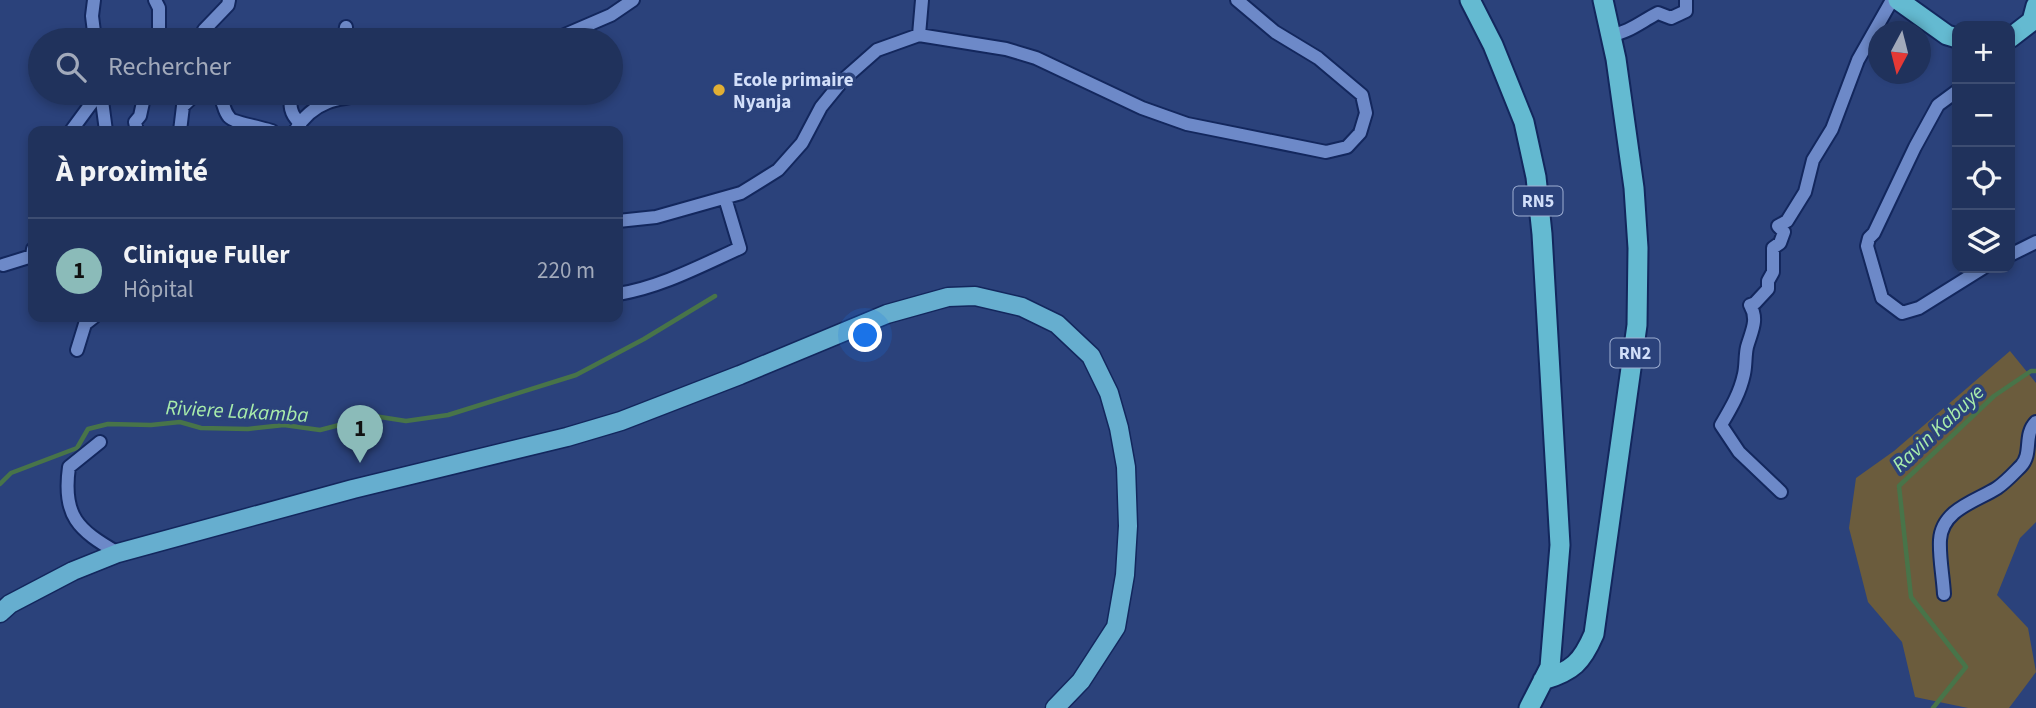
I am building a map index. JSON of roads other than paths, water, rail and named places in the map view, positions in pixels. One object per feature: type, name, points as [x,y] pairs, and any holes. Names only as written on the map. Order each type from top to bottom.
[{"type":"highway","name":"RN5","points":[[1471,0],[1493,45],[1524,122],[1536,177],[1542,234],[1560,545],[1550,667],[1544,680]]},
{"type":"highway","name":"RN2","points":[[1544,680],[1575,666],[1587,651],[1594,634],[1635,353],[1638,248],[1634,188],[1616,59],[1603,0]]},
{"type":"highway","points":[[1898,0],[1952,36]]},
{"type":"highway","points":[[2015,36],[2032,22],[2036,6]]},
{"type":"highway","points":[[1529,708],[1544,680]]},
{"type":"main road","points":[[0,613],[10,604],[73,571],[118,553],[206,527],[567,437],[610,424],[740,375],[887,314],[948,297],[975,296],[1022,307],[1057,324],[1091,356],[1109,393],[1119,428],[1126,467],[1128,526],[1125,575],[1116,627],[1081,681],[1055,708]]},
{"type":"street","points":[[94,0],[94,28]]},
{"type":"street","points":[[155,0],[159,8],[159,28]]},
{"type":"street","points":[[206,28],[228,5],[229,0]]},
{"type":"street","points":[[581,28],[611,15],[633,0]]},
{"type":"street","points":[[919,35],[922,0]]},
{"type":"street","points":[[623,220],[656,217],[741,193],[778,170],[802,142],[821,107],[843,80],[877,50],[919,35],[1006,49],[1036,58],[1142,108],[1187,124],[1326,152],[1347,147],[1360,133],[1366,113],[1362,95],[1318,58],[1297,48],[1237,0]]},
{"type":"street","points":[[1611,35],[1624,34],[1638,22],[1658,13],[1671,18],[1686,11],[1686,0]]},
{"type":"street","points":[[1782,492],[1739,452],[1721,425],[1736,399],[1743,378],[1747,349],[1754,330],[1754,313],[1750,305],[1768,289],[1768,281],[1773,272],[1773,248],[1780,243],[1784,232],[1778,226],[1787,220],[1805,192],[1813,160],[1832,129],[1858,60],[1892,0]]},
{"type":"street","points":[[1952,94],[1938,104],[1867,246],[1882,298],[1902,313],[1919,308],[1975,273]]},
{"type":"street","points":[[75,126],[91,105]]},
{"type":"street","points":[[102,105],[105,126]]},
{"type":"street","points":[[136,126],[142,105]]},
{"type":"street","points":[[181,126],[184,105]]},
{"type":"street","points":[[224,105],[228,117],[235,122],[259,126]]},
{"type":"street","points":[[290,105],[298,126]]},
{"type":"street","points":[[299,126],[320,105]]},
{"type":"street","points":[[623,293],[676,278],[740,248],[725,198]]},
{"type":"street","points":[[2015,252],[2036,242]]},
{"type":"street","points":[[3,265],[28,257]]},
{"type":"street","points":[[77,350],[88,322]]},
{"type":"street","points":[[1944,594],[1940,538],[1946,522],[1960,508],[2001,485],[2022,465],[2028,457],[2027,440],[2031,427],[2036,422]]},
{"type":"street","points":[[100,442],[69,467],[68,501],[72,516],[81,529],[118,553]]},
{"type":"waterway","name":"Riviere Lakamba","points":[[0,484],[11,473],[77,448],[88,429],[108,424],[151,425],[180,422],[201,428],[248,429],[284,425],[320,430],[374,416],[406,421],[448,415],[576,375],[644,339],[715,296]]},
{"type":"waterway","name":"Ravin Kabuye","points":[[1933,708],[1966,667],[1911,597],[1899,486],[1994,396],[2031,371],[2036,371]]},
{"type":"place","name":"Ecole primaire Nyanja","points":[[719,90]]},
{"type":"place","name":"Clinique Fuller","points":[[360,463]]}]
